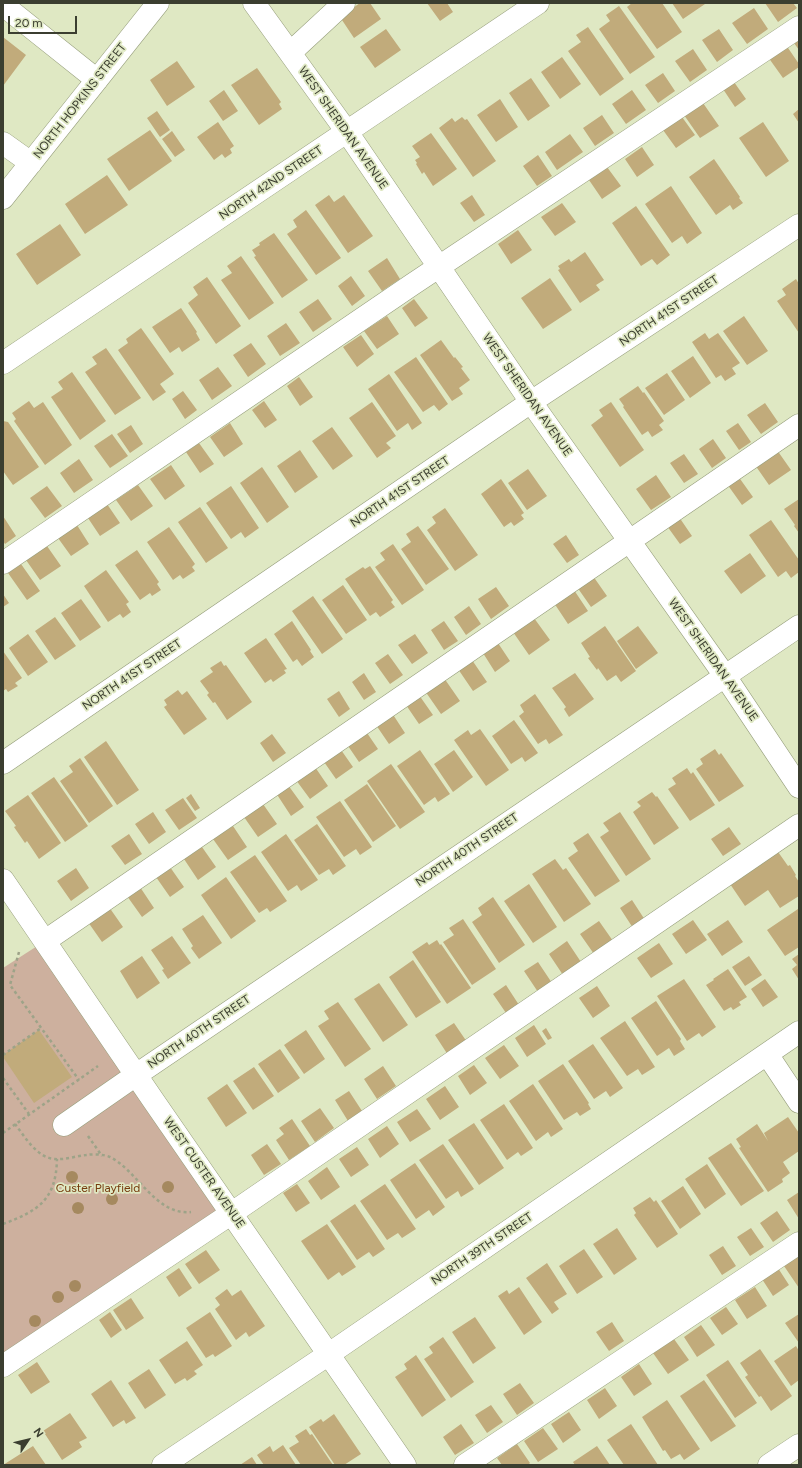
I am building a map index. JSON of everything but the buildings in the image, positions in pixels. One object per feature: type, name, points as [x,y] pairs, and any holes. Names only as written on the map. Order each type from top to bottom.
[{"type":"street","name":"WEST SHERIDAN AVENUE","points":[[254,3],[347,132],[531,402],[725,676],[799,787]]},
{"type":"street","points":[[290,53],[344,3]]},
{"type":"street","name":"NORTH 42ND STREET","points":[[3,362],[538,3]]},
{"type":"street","points":[[3,5],[97,80]]},
{"type":"street","name":"NORTH HOPKINS STREET","points":[[3,198],[97,80],[150,6]]},
{"type":"street","points":[[3,563],[438,267],[799,27]]},
{"type":"street","points":[[3,143],[31,163]]},
{"type":"street","name":"NORTH 41ST STREET","points":[[3,763],[531,402],[799,225]]},
{"type":"street","points":[[44,941],[799,425]]},
{"type":"street","name":"NORTH 40TH STREET","points":[[64,1125],[799,626]]},
{"type":"street","points":[[3,1366],[232,1213],[799,825]]},
{"type":"street","name":"WEST CUSTER AVENUE","points":[[3,880],[405,1465]]},
{"type":"street","name":"NORTH 39TH STREET","points":[[163,1465],[329,1354],[799,1032]]},
{"type":"street","points":[[766,1054],[799,1102]]},
{"type":"street","points":[[465,1465],[799,1242]]},
{"type":"street","points":[[769,1465],[799,1445]]},
{"type":"path","points":[[19,952],[10,985],[79,1080]]},
{"type":"path","points":[[3,1054],[41,1028]]},
{"type":"path","points":[[3,1133],[98,1066]]},
{"type":"path","points":[[3,1078],[29,1114]]},
{"type":"path","points":[[15,1124],[28,1142],[48,1158],[56,1159],[94,1154],[108,1157],[123,1165],[160,1202],[172,1209],[187,1212],[197,1211]]},
{"type":"path","points":[[92,1140],[102,1156]]},
{"type":"path","points":[[3,1224],[20,1218],[38,1208],[51,1192],[56,1172],[56,1159]]},
{"type":"green space","name":"Custer Playfield","points":[[45,941],[232,1213],[3,1366],[3,968]]}]
